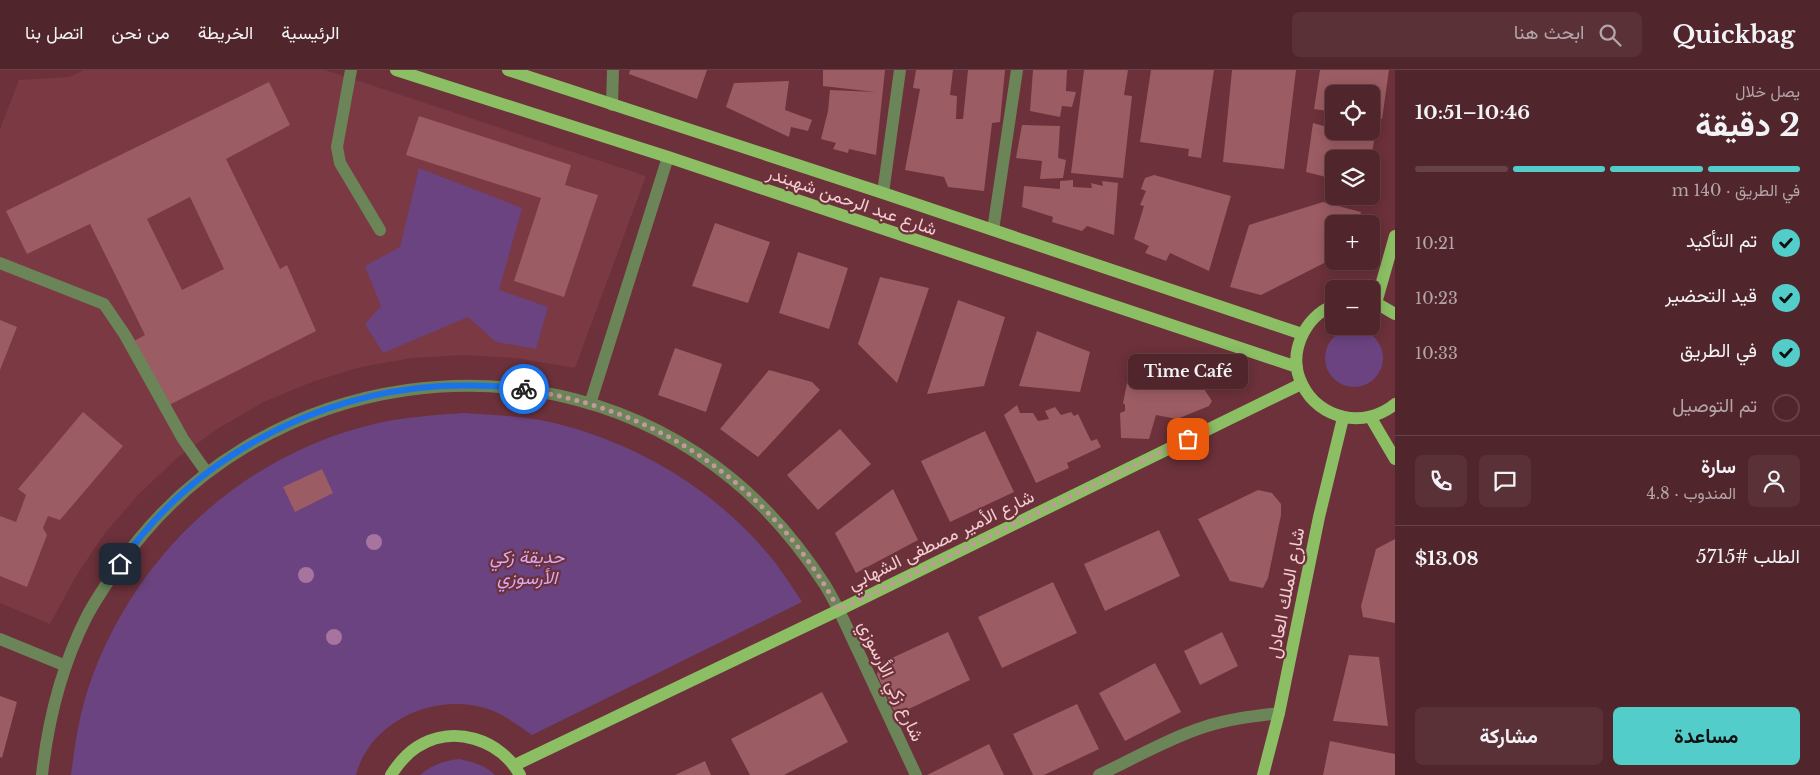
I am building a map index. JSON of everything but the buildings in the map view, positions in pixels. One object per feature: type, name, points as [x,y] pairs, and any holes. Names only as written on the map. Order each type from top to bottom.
[{"type":"main road","name":"شارع عبد الرحمن شهبندر","points":[[396,70],[668,158],[1297,367]]},
{"type":"main road","name":"شارع عبد الرحمن شهبندر","points":[[508,70],[883,193],[1302,334]]},
{"type":"main road","points":[[1380,283],[1395,236]]},
{"type":"main road","points":[[1380,305],[1395,314]]},
{"type":"main road","points":[[1325,308],[1312,320],[1302,334],[1297,350],[1297,367],[1301,384],[1311,399],[1326,411],[1343,418],[1357,420],[1371,418],[1387,411],[1395,404]]},
{"type":"main road","name":"شارع الأمير مصطفى الشهابي","points":[[517,770],[1301,384]]},
{"type":"main road","name":"شارع الملك العادل","points":[[1263,775],[1279,713],[1319,517],[1343,418]]},
{"type":"main road","points":[[1371,418],[1395,459]]},
{"type":"main road","points":[[391,775],[400,761],[417,747],[437,738],[458,736],[480,740],[499,750],[517,770]]},
{"type":"street","points":[[351,70],[337,147],[340,163],[380,230]]},
{"type":"street","points":[[612,105],[613,70]]},
{"type":"street","points":[[883,193],[900,70]]},
{"type":"street","points":[[993,230],[1017,70]]},
{"type":"street","points":[[590,404],[668,158]]},
{"type":"street","points":[[0,263],[104,304],[125,335],[183,438],[207,473]]},
{"type":"street","name":"شارع زكي الأرسوزي","points":[[42,775],[50,725],[66,666],[87,616],[129,551],[160,514],[207,473],[235,453],[277,429],[322,410],[378,394],[416,388],[464,385],[512,387],[560,395],[590,404],[651,427],[693,451],[732,479],[768,512],[799,548],[826,587],[839,610],[916,775]]},
{"type":"street","points":[[0,640],[66,666]]},
{"type":"street","points":[[1098,775],[1170,740],[1204,727],[1242,718],[1279,713]]},
{"type":"shaded area","points":[[84,70],[325,70],[646,176],[575,368],[516,358],[464,355],[412,358],[361,367],[312,382],[264,402],[219,428],[177,458],[139,494],[105,533],[76,576],[50,624],[0,603],[0,129],[19,80],[69,77]]},
{"type":"green space","points":[[419,168],[522,208],[499,290],[548,307],[536,349],[496,342],[468,317],[383,353],[365,324],[381,306],[365,266],[400,247]]},
{"type":"green space","points":[[1337,335],[1371,335],[1378,342],[1382,352],[1381,369],[1365,385],[1354,387],[1343,385],[1327,369],[1325,358],[1327,347]]},
{"type":"green space","name":"حديقة زكي الأرسوزي","points":[[464,413],[521,417],[554,423],[586,432],[648,458],[678,475],[731,516],[755,539],[777,565],[802,602],[532,735],[491,710],[465,704],[445,705],[425,708],[390,726],[375,740],[363,756],[356,775],[71,775],[83,708],[89,686],[108,639],[133,595],[163,555],[198,519],[237,487],[279,460],[325,439],[374,424]]},
{"type":"green space","points":[[459,759],[478,764],[495,775],[420,775],[438,764]]},
{"type":"way so far","points":[[524,389],[560,395],[606,409],[651,427],[693,451],[732,479],[768,512],[799,548],[826,587],[839,610],[1188,439]]},
{"type":"place","name":"Time Café","points":[[1188,439]]},
{"type":"route","points":[[120,564],[160,514],[196,482],[235,453],[277,429],[322,410],[368,396],[416,388],[464,385],[524,389]]}]
